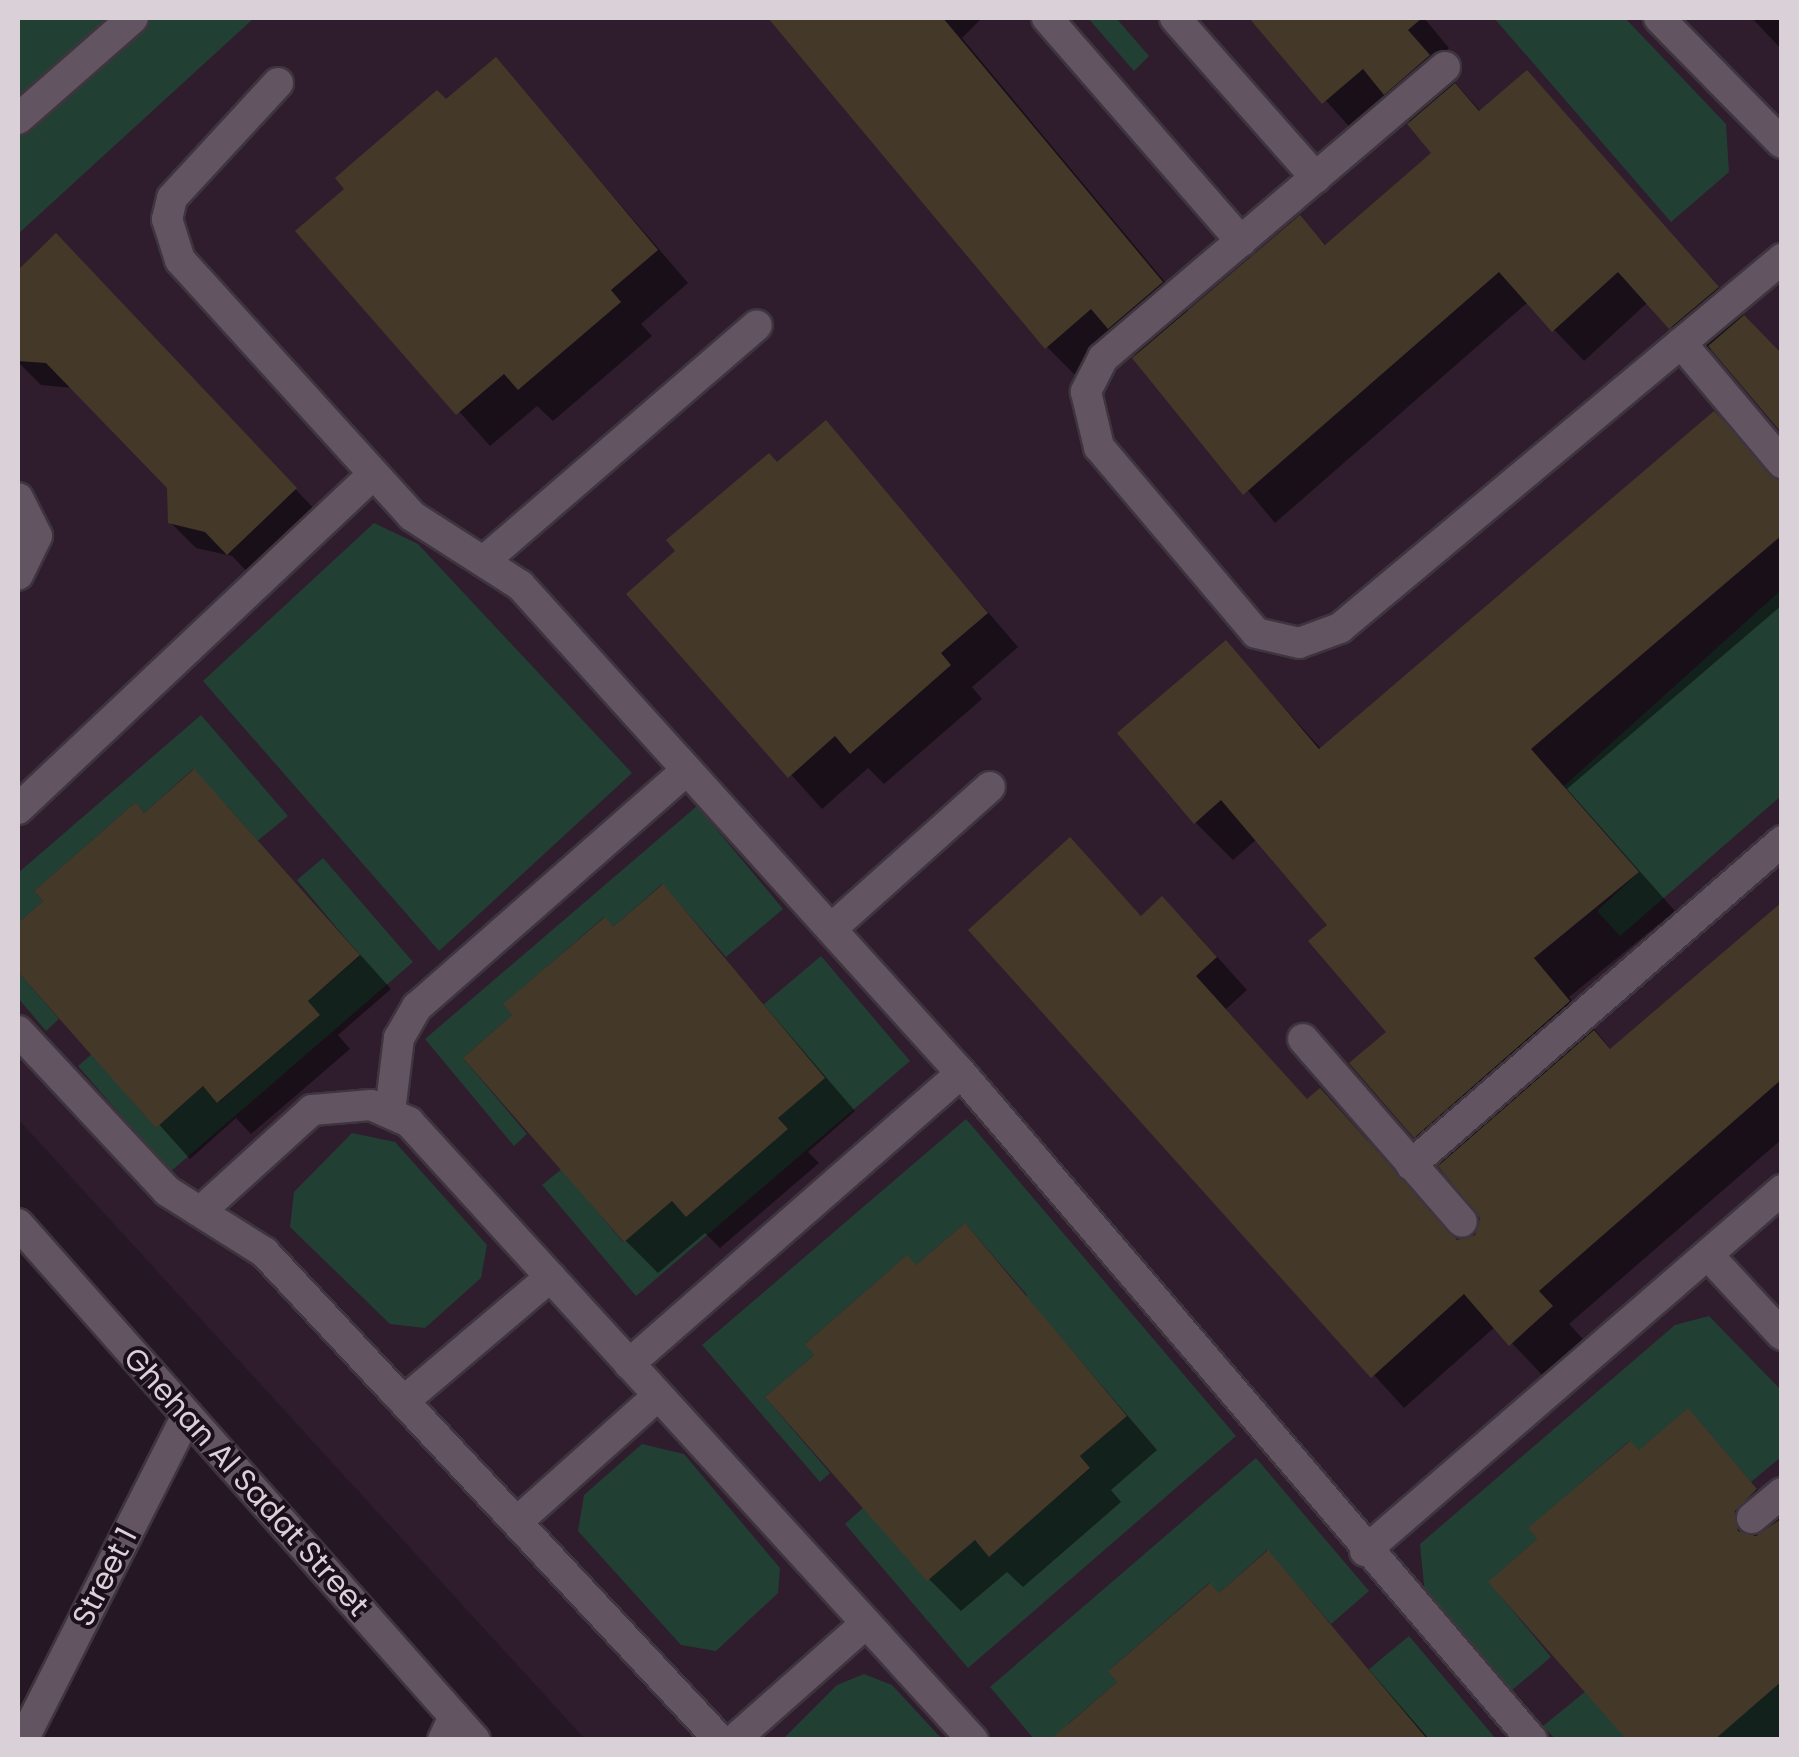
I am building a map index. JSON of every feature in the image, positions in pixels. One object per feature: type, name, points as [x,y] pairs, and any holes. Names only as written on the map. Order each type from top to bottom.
[{"type":"street","points":[[18,119],[133,18]]},
{"type":"street","points":[[1047,18],[1241,242]]},
{"type":"street","points":[[1175,18],[1316,178]]},
{"type":"street","points":[[1659,18],[1782,143]]},
{"type":"street","points":[[1445,67],[1103,358],[1085,411],[1099,447],[1239,618],[1277,641],[1340,628],[1782,258]]},
{"type":"street","points":[[278,82],[183,180],[167,219],[170,240],[373,474],[438,537],[485,560],[520,585],[961,1073],[1366,1551],[1532,1740]]},
{"type":"street","points":[[485,560],[757,325]]},
{"type":"street","points":[[1682,343],[1782,463]]},
{"type":"street","points":[[18,809],[373,474]]},
{"type":"street","points":[[18,498],[36,536],[18,575]]},
{"type":"street","points":[[390,1112],[398,1038],[417,1007],[687,770]]},
{"type":"street","points":[[831,929],[990,787]]},
{"type":"street","points":[[1411,1165],[1782,840]]},
{"type":"street","points":[[18,1032],[153,1178],[201,1211],[246,1234],[720,1740]]},
{"type":"street","points":[[1302,1039],[1462,1222]]},
{"type":"street","points":[[629,1364],[961,1073]]},
{"type":"street","points":[[201,1211],[312,1110],[351,1102],[390,1112],[550,1277],[973,1740]]},
{"type":"street","points":[[1366,1551],[1782,1190]]},
{"type":"street","name":"Ghehan Al Sadat Street","points":[[18,1224],[187,1415],[449,1728],[475,1740]]},
{"type":"street","points":[[1708,1255],[1782,1334]]},
{"type":"street","points":[[404,1400],[550,1277]]},
{"type":"street","points":[[518,1521],[658,1396]]},
{"type":"street","name":"Street 1","points":[[23,1740],[187,1415]]},
{"type":"street","points":[[1752,1518],[1782,1493]]},
{"type":"street","points":[[734,1740],[864,1624]]},
{"type":"shaded area","points":[[18,18],[1781,18],[1781,1739],[585,1739],[18,1119]]},
{"type":"green space","points":[[18,18],[254,18],[18,234]]},
{"type":"green space","points":[[1088,18],[1116,18],[1149,56],[1134,71]]},
{"type":"green space","points":[[1494,18],[1625,18],[1726,124],[1729,172],[1671,222]]},
{"type":"green space","points":[[374,523],[418,544],[632,773],[439,951],[203,681]]},
{"type":"green space","points":[[1781,590],[1781,796],[1620,936],[1597,911],[1639,872],[1564,786]]},
{"type":"green space","points":[[201,715],[288,816],[256,842],[193,769],[144,813],[136,802],[34,891],[43,901],[18,923],[18,873]]},
{"type":"green space","points":[[697,806],[783,909],[726,957],[662,884],[613,927],[604,917],[504,1004],[512,1015],[463,1058],[527,1134],[514,1146],[425,1039]]},
{"type":"green space","points":[[323,858],[413,962],[170,1172],[78,1066],[92,1054],[156,1128],[203,1086],[218,1103],[320,1015],[308,1001],[360,956],[297,880]]},
{"type":"green space","points":[[821,956],[910,1061],[636,1296],[542,1185],[562,1169],[623,1242],[672,1201],[686,1217],[788,1129],[778,1118],[763,1005]]},
{"type":"green space","points":[[18,972],[59,1019],[46,1031],[18,998]]},
{"type":"green space","points":[[966,1119],[1236,1436],[968,1668],[845,1524],[864,1507],[975,1540],[989,1556],[1090,1469],[1080,1456],[1127,1416],[967,1347],[1027,1295],[965,1223],[916,1265],[906,1256],[806,1343],[814,1355],[765,1397],[830,1473],[820,1482],[702,1345]]},
{"type":"green space","points":[[352,1133],[395,1142],[487,1245],[481,1278],[425,1328],[390,1324],[290,1227],[294,1192]]},
{"type":"green space","points":[[1709,1316],[1781,1390],[1781,1457],[1751,1482],[1688,1409],[1639,1450],[1629,1441],[1529,1528],[1537,1539],[1489,1582],[1551,1657],[1511,1691],[1425,1595],[1420,1544],[1675,1325]]},
{"type":"green space","points":[[642,1444],[684,1454],[780,1568],[778,1593],[716,1651],[681,1645],[578,1531],[584,1495]]},
{"type":"green space","points":[[1256,1458],[1369,1591],[1331,1624],[1267,1550],[1219,1593],[1209,1583],[1109,1670],[1117,1682],[1068,1724],[1081,1739],[1034,1739],[990,1687]]},
{"type":"green space","points":[[1409,1636],[1496,1739],[1428,1739],[1368,1670]]},
{"type":"green space","points":[[864,1674],[892,1685],[942,1739],[783,1739],[837,1685]]},
{"type":"green space","points":[[1781,1681],[1781,1739],[1714,1739]]},
{"type":"green space","points":[[1586,1691],[1627,1739],[1555,1739],[1543,1726]]},
{"type":"building","points":[[768,18],[943,18],[1163,282],[1108,329],[1091,309],[1045,349]]},
{"type":"building","points":[[1249,18],[1422,18],[1408,30],[1430,55],[1384,95],[1363,69],[1322,104]]},
{"type":"building","points":[[496,57],[658,250],[611,290],[621,302],[518,390],[504,374],[456,415],[295,231],[344,189],[335,178],[437,90],[446,99]]},
{"type":"building","points":[[1527,70],[1719,287],[1669,329],[1618,272],[1552,332],[1499,272],[1243,495],[1132,358],[1300,215],[1325,245],[1431,153],[1407,124],[1455,83],[1479,111]]},
{"type":"building","points":[[56,233],[297,488],[227,555],[205,532],[168,523],[167,488],[46,363],[18,361],[18,270]]},
{"type":"building","points":[[1744,315],[1782,354],[1782,433],[1708,346]]},
{"type":"building","points":[[1714,411],[1782,481],[1782,535],[1531,749],[1639,872],[1534,958],[1570,1001],[1414,1138],[1349,1063],[1386,1032],[1308,941],[1327,925],[1221,800],[1194,824],[1117,733],[1226,640],[1319,749]]},
{"type":"building","points":[[826,420],[988,613],[941,653],[951,665],[850,754],[835,736],[788,778],[626,594],[675,551],[666,540],[769,453],[777,462]]},
{"type":"building","points":[[194,769],[360,955],[308,1001],[320,1015],[217,1103],[203,1086],[156,1128],[18,972],[18,923],[43,901],[34,891],[136,802],[144,813]]},
{"type":"building","points":[[1070,837],[1141,916],[1162,896],[1217,957],[1196,976],[1307,1099],[1320,1088],[1457,1240],[1475,1235],[1480,1218],[1438,1166],[1594,1030],[1610,1049],[1782,902],[1782,1079],[1539,1291],[1553,1306],[1509,1346],[1464,1294],[1371,1378],[968,930]]},
{"type":"building","points":[[663,884],[825,1078],[778,1118],[788,1129],[686,1217],[672,1201],[624,1242],[463,1058],[512,1015],[503,1004],[605,917],[613,927]]},
{"type":"building","points":[[965,1223],[1127,1416],[1080,1456],[1090,1468],[989,1557],[975,1540],[927,1581],[765,1397],[814,1355],[805,1344],[907,1255],[916,1265]]},
{"type":"building","points":[[1688,1408],[1757,1489],[1735,1511],[1738,1531],[1756,1536],[1782,1518],[1782,1681],[1714,1740],[1627,1740],[1488,1582],[1537,1539],[1528,1528],[1630,1441],[1639,1450]]},
{"type":"building","points":[[1268,1550],[1428,1740],[1050,1740],[1117,1682],[1108,1671],[1210,1583],[1219,1593]]}]
